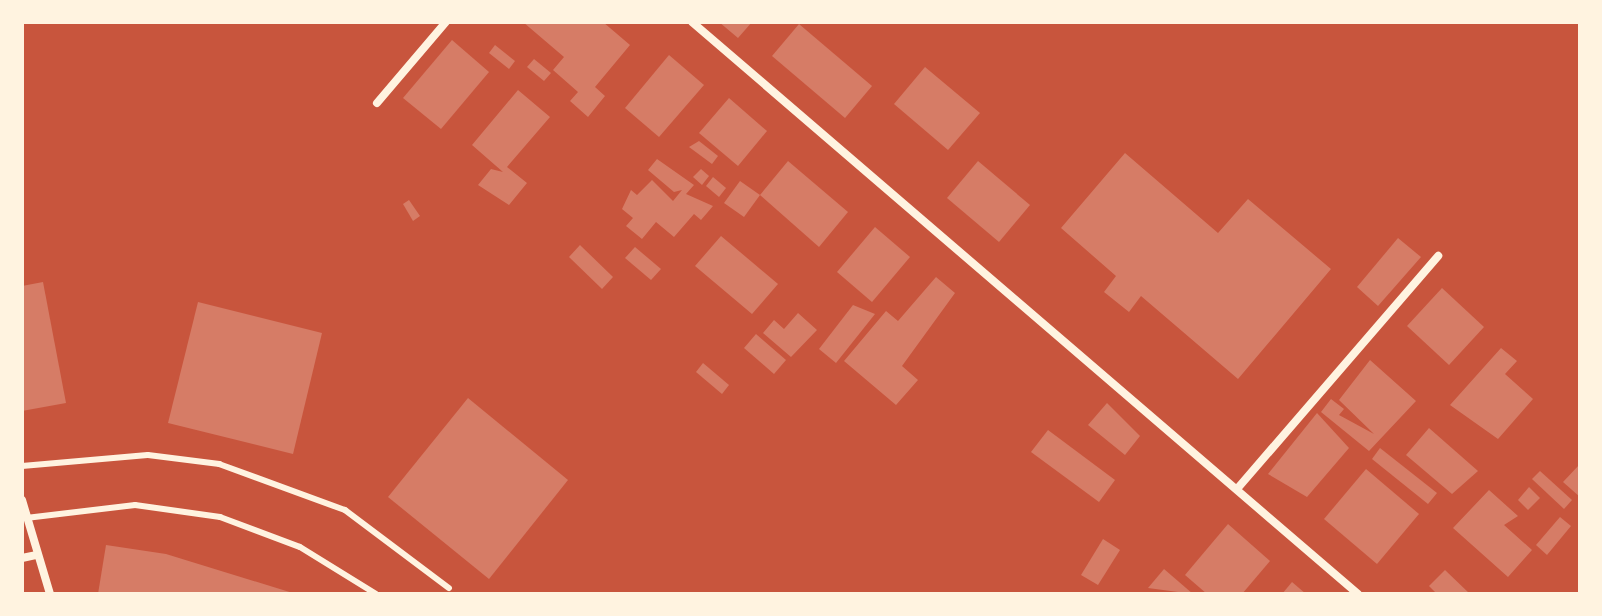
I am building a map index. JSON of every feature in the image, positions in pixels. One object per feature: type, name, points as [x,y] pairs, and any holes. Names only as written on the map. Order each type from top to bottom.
[{"type":"street","points":[[377,103],[446,22]]},
{"type":"street","points":[[692,22],[1358,594]]},
{"type":"street","points":[[1237,489],[1438,256]]},
{"type":"street","points":[[22,500],[50,594]]},
{"type":"street","points":[[22,558],[36,555]]},
{"type":"lane","points":[[22,466],[148,455],[219,464],[345,510],[449,588]]},
{"type":"lane","points":[[26,518],[135,505],[220,517],[300,547],[376,594]]},
{"type":"building","points":[[523,22],[603,22],[630,45],[595,87],[605,96],[588,117],[570,101],[578,92],[553,70],[564,57]]},
{"type":"building","points":[[719,22],[752,22],[738,38]]},
{"type":"building","points":[[799,24],[872,86],[845,118],[772,56]]},
{"type":"building","points":[[452,40],[489,72],[441,129],[403,98]]},
{"type":"building","points":[[495,45],[515,61],[509,69],[489,53]]},
{"type":"building","points":[[669,55],[704,85],[659,137],[625,108]]},
{"type":"building","points":[[534,59],[551,73],[544,81],[527,67]]},
{"type":"building","points":[[925,67],[980,113],[948,150],[894,104]]},
{"type":"building","points":[[518,90],[550,117],[507,167],[527,183],[509,205],[478,185],[491,169],[503,172],[472,145]]},
{"type":"building","points":[[729,98],[767,131],[738,166],[699,133]]},
{"type":"building","points":[[699,141],[718,156],[712,164],[689,147]]},
{"type":"building","points":[[1125,153],[1218,233],[1248,199],[1331,269],[1238,379],[1141,296],[1129,312],[1104,292],[1116,276],[1061,228]]},
{"type":"building","points":[[657,159],[694,185],[686,194],[713,206],[701,220],[694,214],[674,237],[656,222],[642,239],[626,226],[633,218],[622,209],[631,190],[637,195],[652,180],[673,201],[682,190],[674,192],[648,170]]},
{"type":"building","points":[[788,161],[848,212],[819,247],[760,195]]},
{"type":"building","points":[[978,161],[1030,205],[999,242],[947,198]]},
{"type":"building","points":[[701,169],[709,176],[702,185],[693,177]]},
{"type":"building","points":[[713,177],[726,188],[719,197],[706,186]]},
{"type":"building","points":[[740,181],[760,195],[744,217],[724,203]]},
{"type":"building","points":[[409,200],[420,216],[413,221],[403,204]]},
{"type":"building","points":[[875,227],[910,257],[872,302],[837,272]]},
{"type":"building","points":[[721,236],[778,284],[752,314],[695,266]]},
{"type":"building","points":[[1398,238],[1421,257],[1378,306],[1357,287]]},
{"type":"building","points":[[580,245],[613,277],[602,289],[569,257]]},
{"type":"building","points":[[635,247],[661,269],[651,280],[625,258]]},
{"type":"building","points":[[936,277],[955,293],[902,366],[918,380],[896,405],[844,361],[886,311],[898,321]]},
{"type":"building","points":[[43,282],[66,403],[22,411],[22,286]]},
{"type":"building","points":[[1442,288],[1484,327],[1449,365],[1407,326]]},
{"type":"building","points":[[198,302],[322,333],[293,454],[168,423]]},
{"type":"building","points":[[853,305],[875,314],[836,363],[819,349]]},
{"type":"building","points":[[798,313],[817,330],[791,357],[763,333],[774,320],[784,329]]},
{"type":"building","points":[[756,334],[786,360],[774,374],[744,348]]},
{"type":"building","points":[[1501,348],[1517,361],[1505,374],[1533,399],[1498,439],[1450,405]]},
{"type":"building","points":[[1370,360],[1416,401],[1369,451],[1321,412],[1331,399],[1344,409],[1339,415],[1374,434],[1339,400]]},
{"type":"building","points":[[703,363],[729,385],[722,394],[696,372]]},
{"type":"building","points":[[468,398],[568,480],[489,579],[388,497]]},
{"type":"building","points":[[1107,403],[1140,436],[1125,455],[1088,425]]},
{"type":"building","points":[[1317,413],[1349,448],[1307,497],[1268,474]]},
{"type":"building","points":[[1429,428],[1478,471],[1452,494],[1406,455]]},
{"type":"building","points":[[1048,430],[1115,480],[1099,502],[1031,452]]},
{"type":"building","points":[[1380,448],[1437,493],[1428,504],[1372,459]]},
{"type":"building","points":[[1580,464],[1580,497],[1563,482]]},
{"type":"building","points":[[1366,469],[1419,514],[1377,564],[1324,519]]},
{"type":"building","points":[[1540,471],[1572,500],[1564,509],[1532,479]]},
{"type":"building","points":[[1529,487],[1540,498],[1528,510],[1518,500]]},
{"type":"building","points":[[1489,490],[1518,516],[1504,525],[1532,550],[1508,577],[1453,528]]},
{"type":"building","points":[[1560,517],[1571,526],[1547,555],[1536,545]]},
{"type":"building","points":[[1228,524],[1270,561],[1242,594],[1207,594],[1185,575]]},
{"type":"building","points":[[1103,539],[1120,550],[1098,585],[1081,575]]},
{"type":"building","points":[[106,545],[166,554],[296,594],[98,594]]},
{"type":"building","points":[[1164,569],[1193,594],[1148,588]]},
{"type":"building","points":[[1445,570],[1470,594],[1437,594],[1429,586]]},
{"type":"building","points":[[1292,582],[1306,594],[1282,594]]}]
